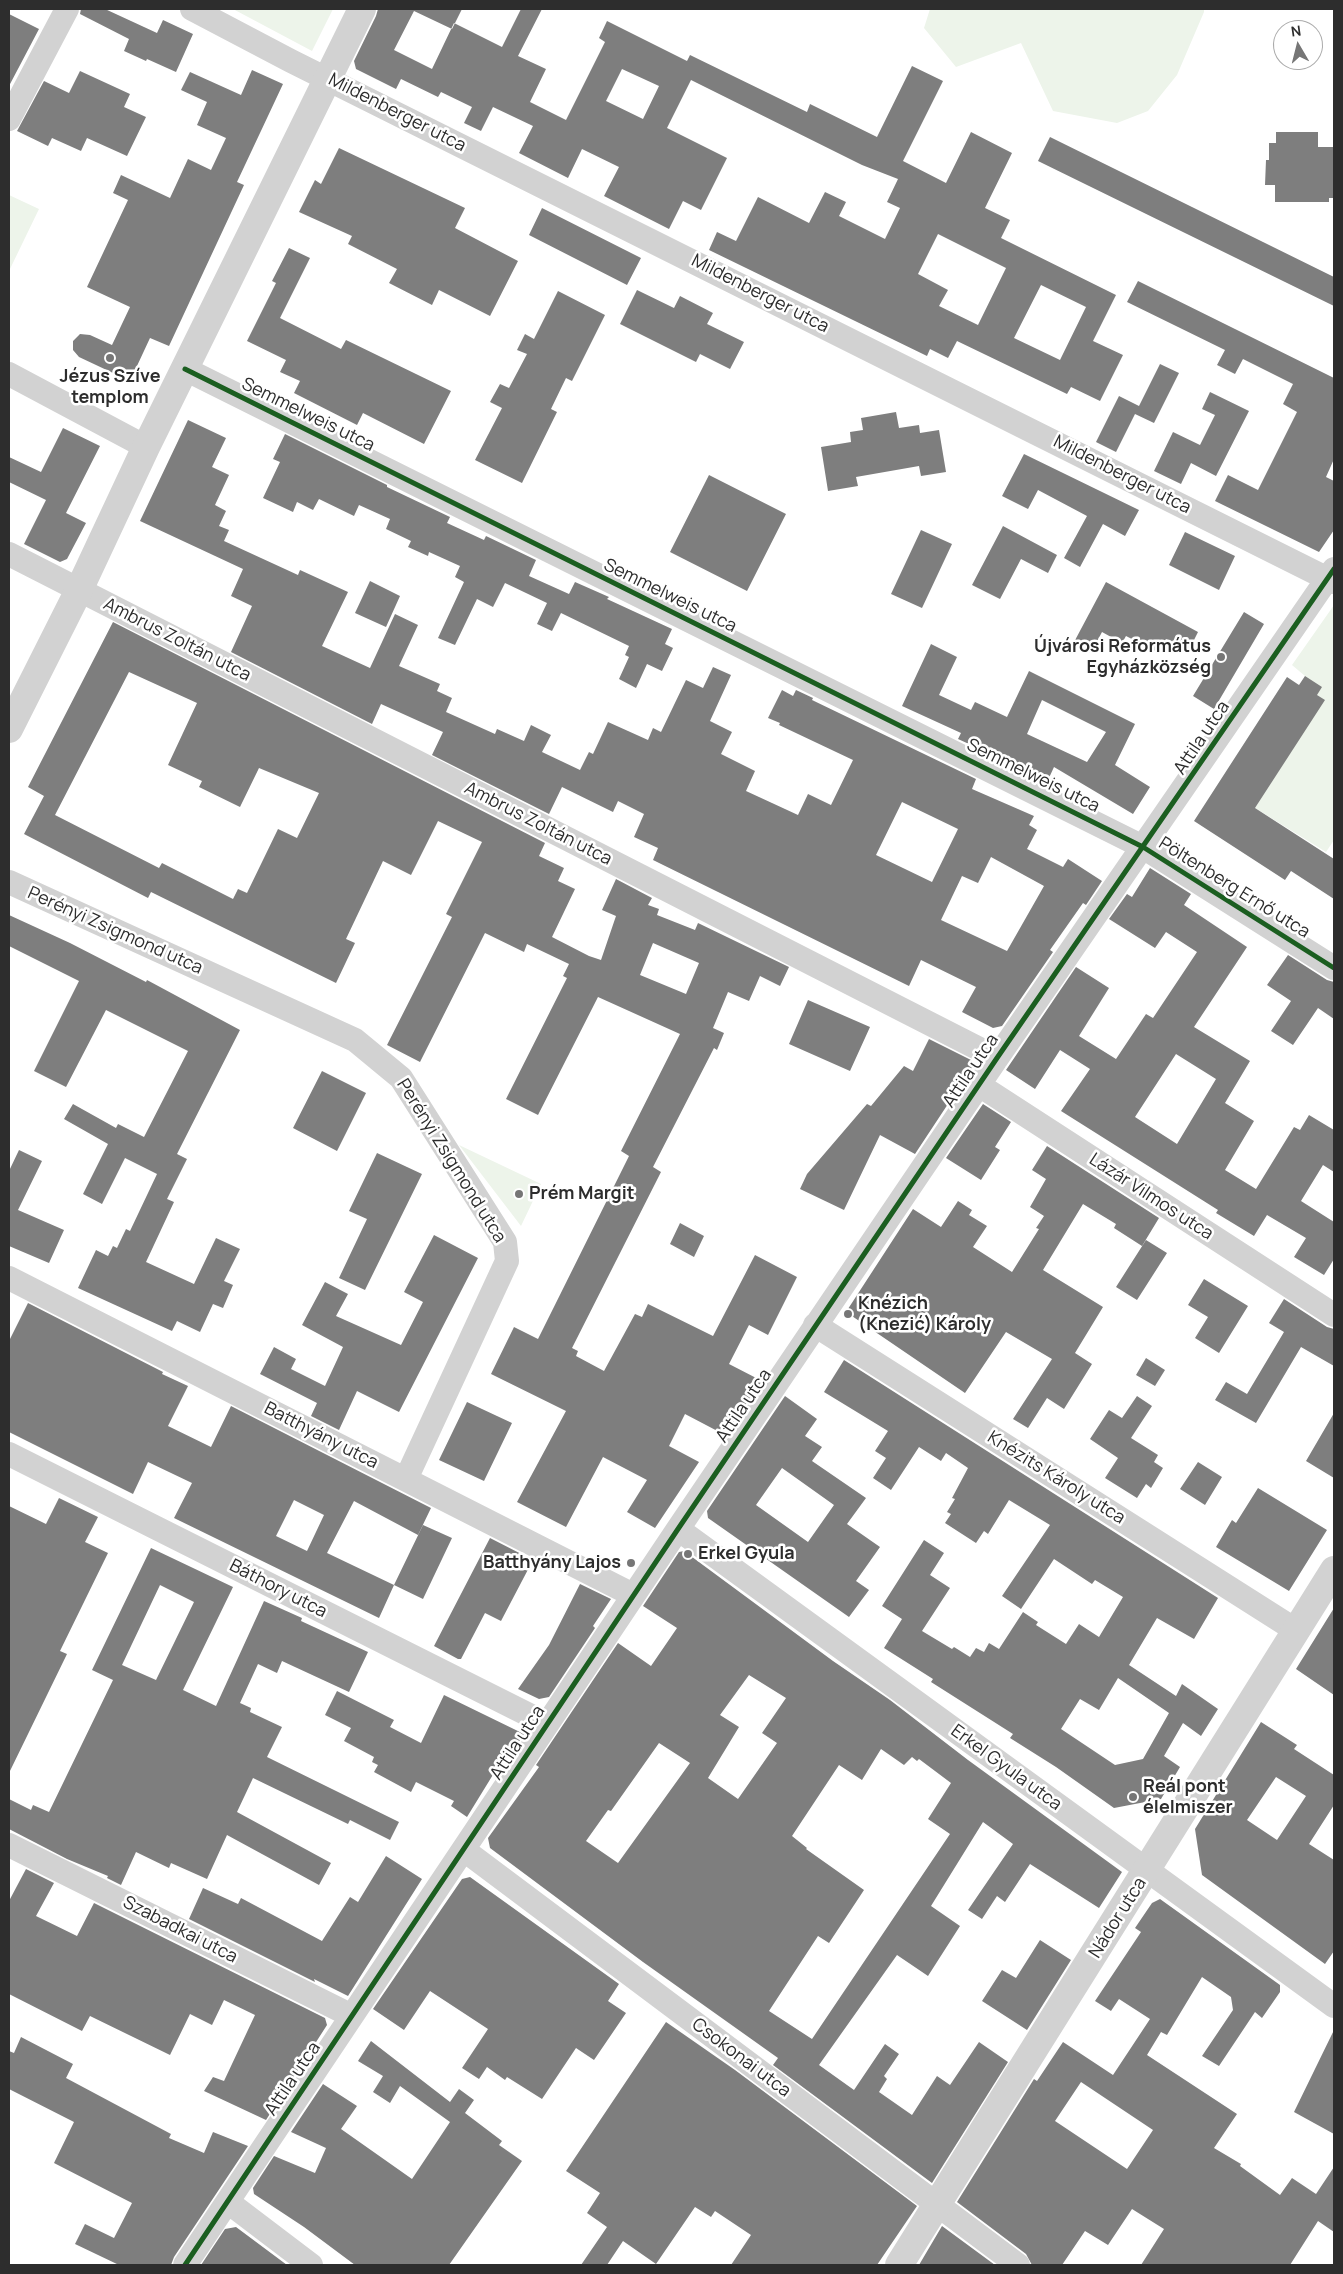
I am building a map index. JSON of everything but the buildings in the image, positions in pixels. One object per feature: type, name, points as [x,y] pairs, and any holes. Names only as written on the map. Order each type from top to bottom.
[{"type":"street","points":[[9,119],[67,9]]},
{"type":"street","name":"Mildenberger utca","points":[[192,9],[291,61],[327,77],[1332,576]]},
{"type":"street","points":[[9,729],[79,590],[146,447],[362,9]]},
{"type":"street","name":"Semmelweis utca","points":[[185,369],[1143,847]]},
{"type":"street","points":[[9,374],[146,447]]},
{"type":"street","name":"Ambrus Zoltán utca","points":[[9,554],[997,1058]]},
{"type":"street","name":"Attila utca","points":[[185,2265],[815,1325],[997,1058],[1332,576]]},
{"type":"street","name":"Pöltenberg Ernő utca","points":[[1143,847],[1334,968]]},
{"type":"street","name":"Perényi Zsigmond utca","points":[[9,882],[355,1040],[401,1078],[505,1242],[508,1261],[406,1479]]},
{"type":"street","name":"Lázár Vilmos utca","points":[[979,1085],[1331,1306]]},
{"type":"street","name":"Batthyány utca","points":[[9,1278],[633,1595]]},
{"type":"street","name":"Knézits Károly utca","points":[[815,1325],[1297,1631]]},
{"type":"street","name":"Báthory utca","points":[[9,1454],[546,1724]]},
{"type":"street","name":"Erkel Gyula utca","points":[[678,1529],[1334,2006]]},
{"type":"street","name":"Nádor utca","points":[[899,2265],[1148,1871],[1334,1570]]},
{"type":"street","name":"Szabadkai utca","points":[[9,1845],[352,2016]]},
{"type":"street","name":"Csokonai utca","points":[[464,1850],[1018,2265]]},
{"type":"street","points":[[228,2202],[311,2265]]},
{"type":"shaded area","points":[[233,9],[333,9],[312,51]]},
{"type":"shaded area","points":[[930,9],[1204,9],[1204,12],[1177,75],[1148,111],[1117,123],[1053,111],[1021,43],[956,67],[924,28]]},
{"type":"shaded area","points":[[9,195],[39,209],[9,271]]},
{"type":"shaded area","points":[[1334,605],[1334,840],[1326,852],[1255,808],[1324,700],[1317,695],[1305,676],[1292,665]]},
{"type":"shaded area","points":[[459,1145],[541,1184],[521,1226]]},
{"type":"cycle path","points":[[185,369],[1143,847],[1334,968]]},
{"type":"cycle path","points":[[185,2265],[678,1529],[997,1058],[1334,569]]},
{"type":"place","name":"Jézus Szíve templom","points":[[110,358]]},
{"type":"place","name":"Újvárosi Református Egyházközség","points":[[1221,657]]},
{"type":"place","name":"Prém Margit","points":[[519,1194]]},
{"type":"place","name":"Knézich (Knezić) Károly","points":[[848,1314]]},
{"type":"place","name":"Erkel Gyula","points":[[688,1554]]},
{"type":"place","name":"Batthyány Lajos","points":[[631,1563]]},
{"type":"place","name":"Reál pont élelmiszer","points":[[1133,1797]]}]
